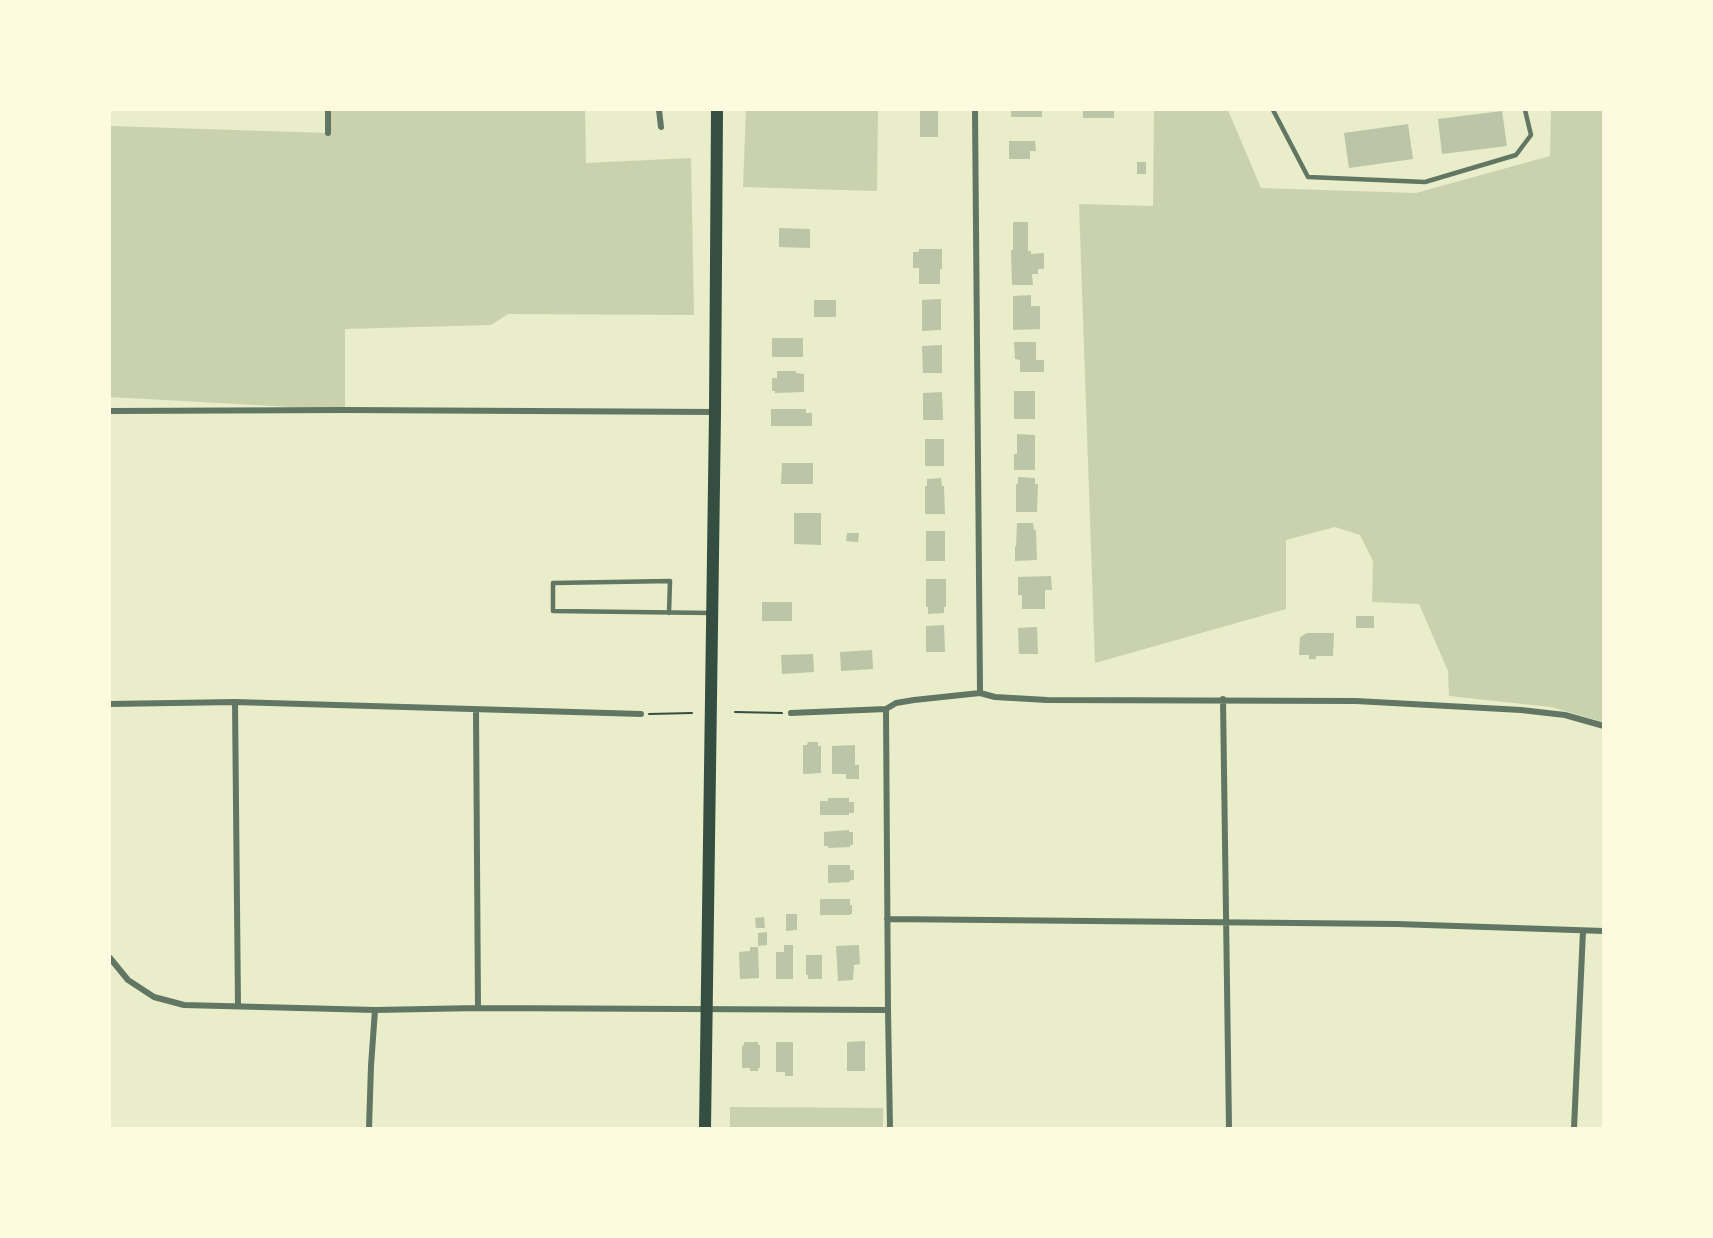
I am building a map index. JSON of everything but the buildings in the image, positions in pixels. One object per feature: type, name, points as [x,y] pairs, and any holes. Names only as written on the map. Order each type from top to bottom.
[{"type":"main road","points":[[705,1128],[717,110]]},
{"type":"street","points":[[328,110],[328,133]]},
{"type":"street","points":[[659,110],[661,127]]},
{"type":"street","points":[[975,110],[980,693]]},
{"type":"street","points":[[110,411],[715,412]]},
{"type":"street","points":[[791,713],[886,709],[914,700],[980,693],[995,697],[1047,700],[1356,701],[1521,710],[1565,715],[1604,726]]},
{"type":"street","points":[[1223,699],[1229,1128]]},
{"type":"street","points":[[110,704],[235,702],[640,714]]},
{"type":"street","points":[[235,702],[238,1006]]},
{"type":"street","points":[[886,709],[890,1128]]},
{"type":"street","points":[[476,710],[478,1008]]},
{"type":"street","points":[[887,918],[1397,924],[1604,931]]},
{"type":"street","points":[[1574,1128],[1583,931]]},
{"type":"street","points":[[110,958],[128,981],[154,997],[184,1005],[375,1010],[478,1008],[888,1010]]},
{"type":"street","points":[[369,1128],[375,1010]]},
{"type":"lane","points":[[1273,110],[1308,177],[1425,182],[1516,155],[1531,135],[1525,110]]},
{"type":"lane","points":[[669,612],[670,581],[553,583],[554,611],[712,614]]},
{"type":"path","points":[[735,712],[791,713]]},
{"type":"path","points":[[640,714],[692,713]]},
{"type":"green space","points":[[328,110],[585,110],[586,163],[691,158],[694,315],[508,314],[491,325],[345,329],[345,410],[110,397],[110,126],[328,133]]},
{"type":"green space","points":[[746,110],[878,110],[877,191],[743,187]]},
{"type":"green space","points":[[1154,110],[1228,110],[1261,188],[1416,193],[1550,156],[1551,110],[1603,110],[1603,722],[1551,707],[1449,696],[1448,671],[1419,604],[1372,602],[1373,561],[1360,535],[1335,527],[1286,540],[1286,609],[1095,663],[1079,204],[1153,206]]},
{"type":"green space","points":[[730,1107],[883,1108],[883,1128],[730,1128]]}]
